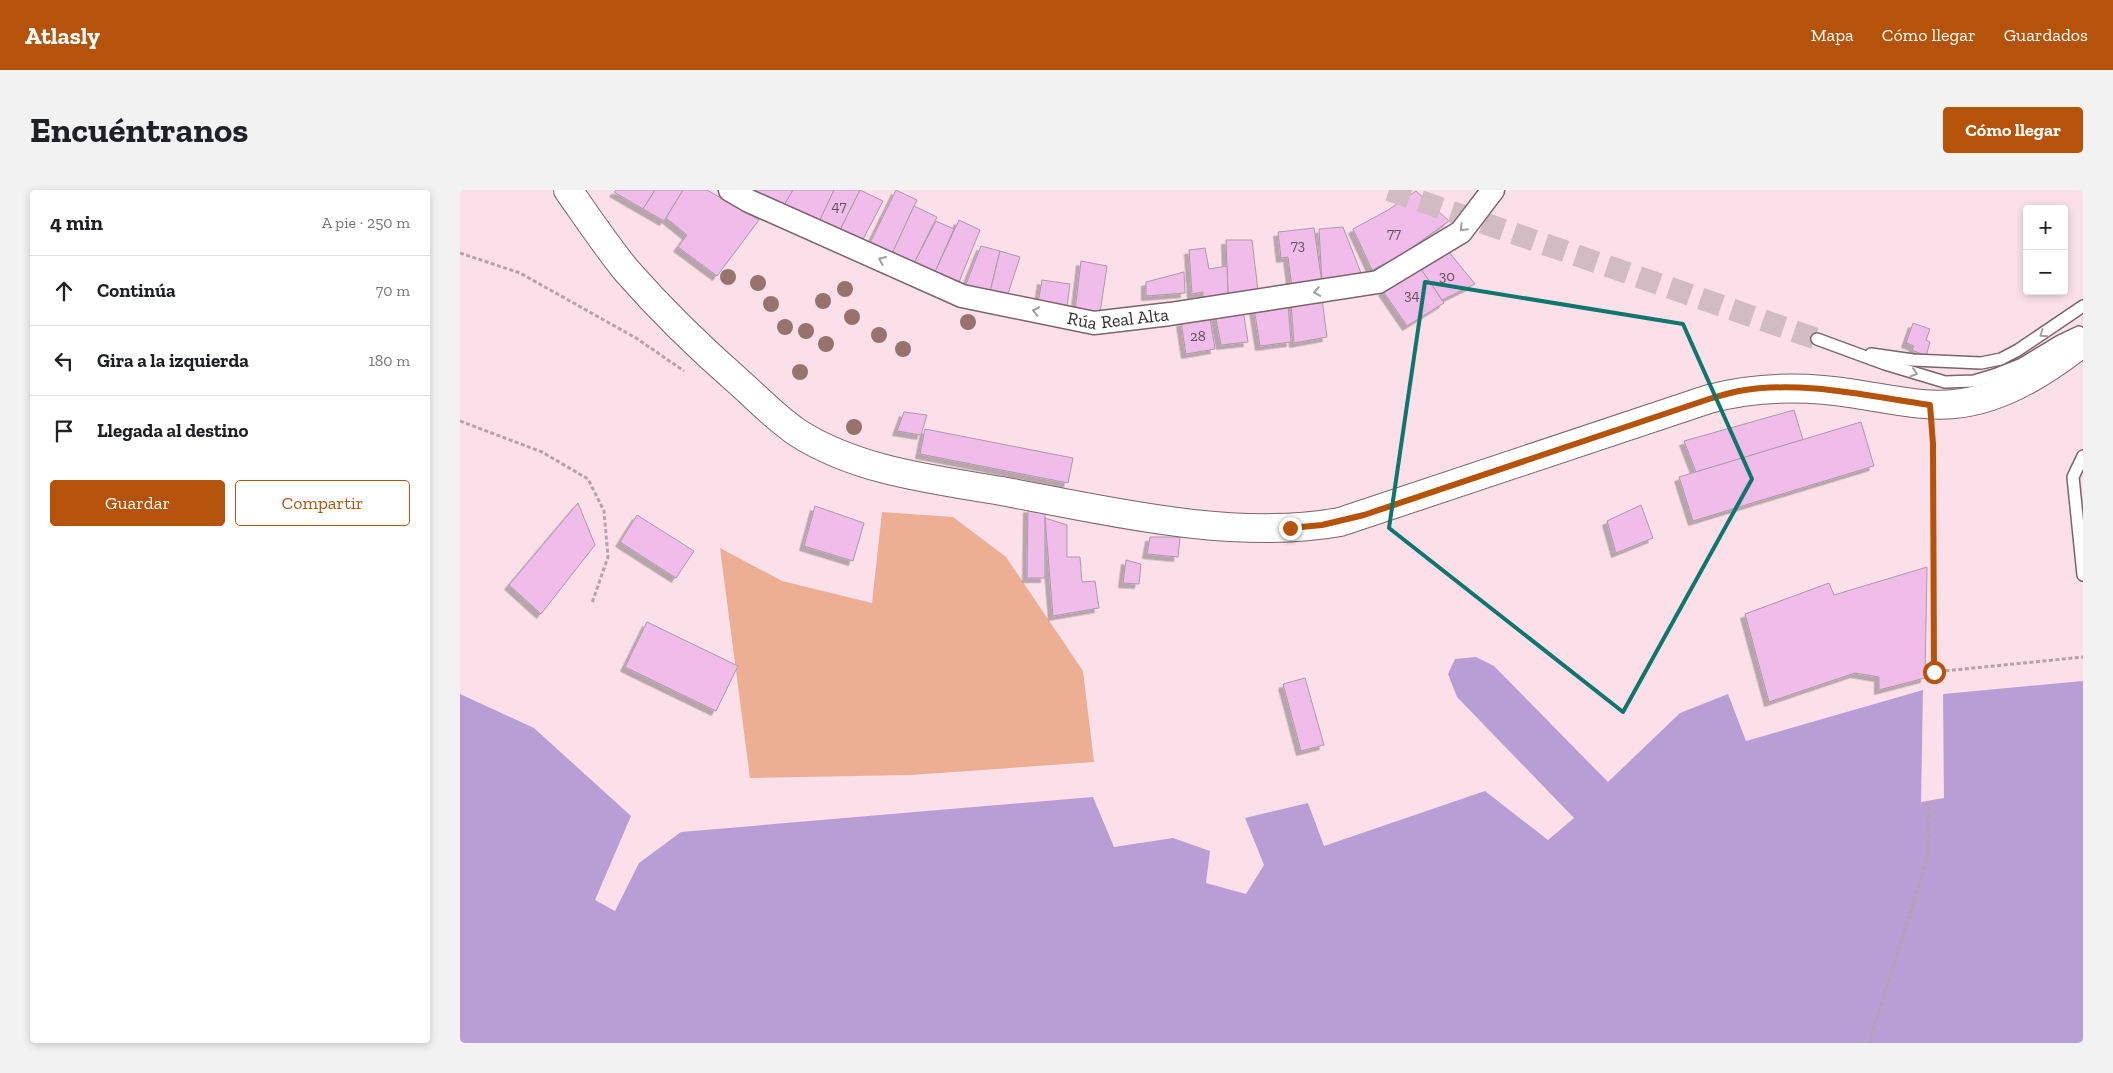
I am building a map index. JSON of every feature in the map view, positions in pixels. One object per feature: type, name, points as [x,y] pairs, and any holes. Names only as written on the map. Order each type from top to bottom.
[{"type":"street","points":[[568,190],[600,236],[627,270],[703,350],[780,419],[797,432],[821,446],[889,470],[1138,516],[1205,524],[1290,528],[1340,522],[1738,391],[1771,388],[1815,389],[1930,405],[1976,401],[2012,387],[2044,371],[2083,342]]},
{"type":"street","name":"Rúa Real Alta","points":[[730,190],[748,202],[962,296],[1094,322],[1170,314],[1378,282],[1462,232],[1493,190]]},
{"type":"lane","points":[[1852,351],[1913,360],[1981,363],[2001,359],[2018,350],[2083,306]]},
{"type":"lane","points":[[1817,339],[1945,382],[1974,381],[2022,364],[2060,341],[2083,330]]},
{"type":"lane","points":[[2083,456],[2073,477],[2083,575]]},
{"type":"path","points":[[460,253],[520,273],[636,338],[685,371]]},
{"type":"path","points":[[1930,405],[1933,444],[1934,672],[2083,657]]},
{"type":"path","points":[[460,421],[542,452],[588,479],[604,511],[608,558],[592,603]]},
{"type":"path","points":[[1869,1043],[1928,856],[1929,801]]},
{"type":"highlighted area","points":[[1425,282],[1683,324],[1752,479],[1623,712],[1389,528]]},
{"type":"shaded area","points":[[882,512],[953,517],[1006,557],[1083,671],[1094,762],[911,775],[750,778],[720,548],[782,581],[872,603]]},
{"type":"shaded area","points":[[1476,657],[1494,666],[1608,782],[1680,713],[1728,694],[1746,741],[1923,690],[1921,802],[1944,798],[1943,694],[2083,681],[2083,1043],[460,1043],[460,694],[534,728],[631,816],[595,900],[615,911],[639,863],[681,832],[1093,797],[1114,847],[1173,838],[1210,851],[1206,883],[1246,894],[1264,865],[1245,818],[1308,803],[1324,846],[1485,791],[1548,840],[1574,818],[1457,697],[1448,674],[1455,659]]},
{"type":"building","points":[[616,190],[655,190],[643,209],[614,192]]},
{"type":"building","points":[[655,190],[683,190],[664,221],[643,209]]},
{"type":"building","points":[[683,190],[707,190],[759,220],[717,276],[678,247],[687,235],[666,218]]},
{"type":"building","points":[[742,190],[793,190],[783,207]]},
{"type":"building","points":[[793,190],[834,190],[819,222],[783,207]]},
{"type":"building","points":[[834,190],[860,190],[839,232],[819,222]]},
{"type":"building","points":[[860,190],[883,201],[861,243],[839,232]]},
{"type":"building","points":[[896,190],[917,200],[891,256],[869,245]]},
{"type":"building","points":[[1416,191],[1449,221],[1400,256],[1372,270],[1353,229],[1388,210]]},
{"type":"building","points":[[914,206],[937,217],[912,267],[891,256]]},
{"type":"building","points":[[959,220],[980,230],[957,287],[933,276]]},
{"type":"building","points":[[936,221],[954,229],[933,276],[912,267]]},
{"type":"building","points":[[1343,227],[1361,273],[1322,283],[1319,229]]},
{"type":"building","points":[[1314,228],[1322,283],[1292,287],[1288,257],[1281,258],[1278,232]]},
{"type":"building","points":[[1226,240],[1252,240],[1258,291],[1228,294]]},
{"type":"building","points":[[981,246],[1000,251],[989,296],[964,289]]},
{"type":"building","points":[[1205,248],[1209,269],[1227,266],[1228,294],[1203,297],[1203,292],[1192,294],[1189,250]]},
{"type":"building","points":[[1000,251],[1020,257],[1006,300],[989,296]]},
{"type":"building","points":[[1449,252],[1475,284],[1442,300],[1421,269]]},
{"type":"building","points":[[1081,261],[1107,266],[1100,313],[1075,311]]},
{"type":"building","points":[[1421,269],[1444,303],[1407,326],[1383,291]]},
{"type":"building","points":[[1184,272],[1185,293],[1146,296],[1146,282]]},
{"type":"building","points":[[1042,280],[1070,284],[1067,307],[1038,303]]},
{"type":"building","points":[[1322,299],[1327,337],[1294,343],[1291,303]]},
{"type":"building","points":[[1288,304],[1291,342],[1260,346],[1254,308]]},
{"type":"building","points":[[1243,310],[1248,342],[1221,345],[1215,314]]},
{"type":"building","points":[[1210,318],[1215,349],[1186,354],[1181,322]]},
{"type":"building","points":[[1913,323],[1930,329],[1926,340],[1930,342],[1926,356],[1912,350],[1914,346],[1906,343]]},
{"type":"building","points":[[1794,410],[1803,440],[1696,472],[1684,441]]},
{"type":"building","points":[[904,412],[927,415],[921,435],[897,431]]},
{"type":"building","points":[[1861,422],[1874,466],[1693,521],[1679,477]]},
{"type":"building","points":[[925,429],[1073,458],[1068,483],[920,454]]},
{"type":"building","points":[[578,503],[595,545],[541,614],[509,585]]},
{"type":"building","points":[[1641,505],[1653,538],[1616,553],[1607,521]]},
{"type":"building","points":[[815,506],[864,523],[853,561],[804,546]]},
{"type":"building","points":[[1028,508],[1045,510],[1045,578],[1027,578]]},
{"type":"building","points":[[637,515],[694,551],[676,578],[620,542]]},
{"type":"building","points":[[1045,518],[1067,525],[1067,557],[1080,557],[1082,582],[1095,581],[1099,608],[1053,616]]},
{"type":"building","points":[[1150,537],[1180,537],[1178,557],[1147,554]]},
{"type":"building","points":[[1126,560],[1141,564],[1139,584],[1123,583]]},
{"type":"building","points":[[1927,567],[1925,678],[1879,690],[1879,677],[1855,673],[1769,702],[1745,614],[1829,583],[1834,595]]},
{"type":"building","points":[[647,622],[738,666],[716,711],[625,667]]},
{"type":"building","points":[[1305,678],[1324,745],[1301,751],[1283,684]]},
{"type":"tunnel","points":[[1389,190],[1817,339]]},
{"type":"route","points":[[1290,528],[1340,522],[1364,515],[1709,399],[1738,391],[1771,388],[1815,389],[1930,405],[1933,444],[1934,672]]}]
